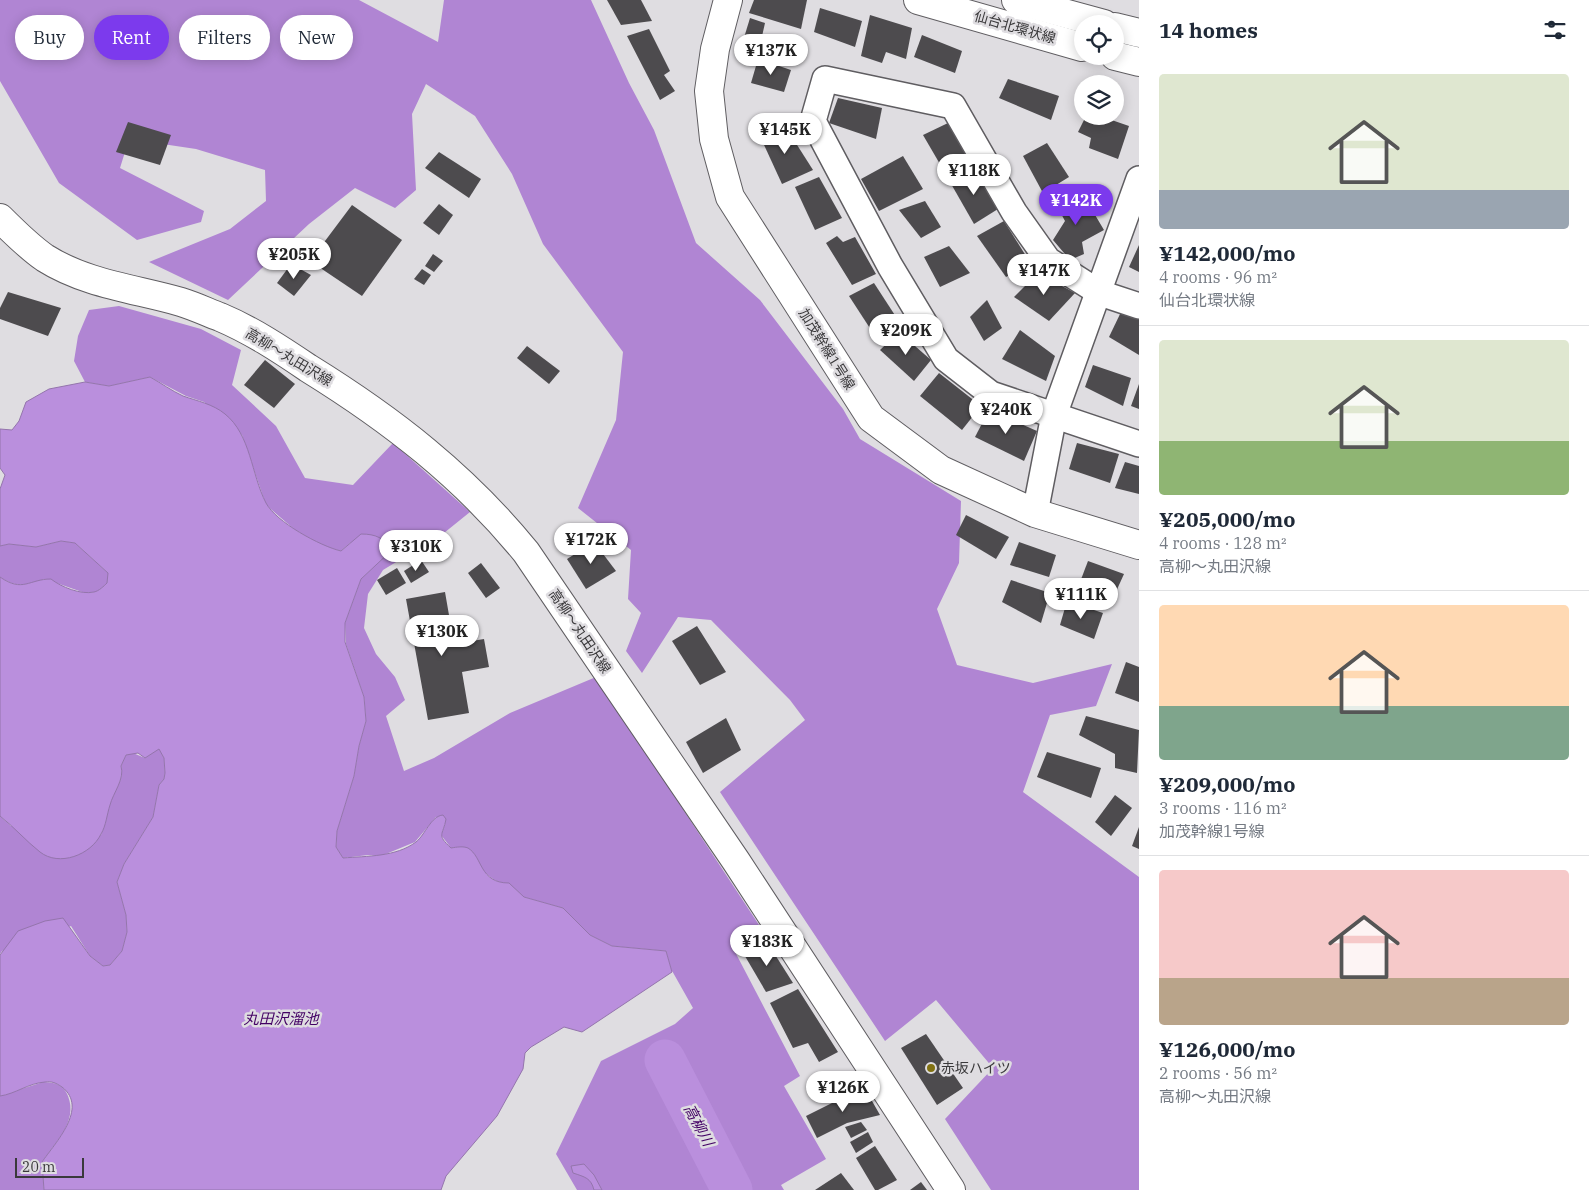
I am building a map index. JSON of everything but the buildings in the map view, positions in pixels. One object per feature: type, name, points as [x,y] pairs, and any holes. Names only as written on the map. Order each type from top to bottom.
[{"type":"street","name":"加茂幹線1号線","points":[[728,0],[716,49],[709,91],[714,139],[730,197],[871,418],[941,470],[1035,513],[1139,545]]},
{"type":"street","name":"仙台北環状線","points":[[918,0],[1074,45]]},
{"type":"street","name":"仙台北環状線","points":[[1016,0],[1074,16]]},
{"type":"street","points":[[1124,29],[1139,33]]},
{"type":"street","points":[[1124,58],[1139,62]]},
{"type":"street","points":[[1139,306],[1100,293],[1048,260],[1014,212],[953,106],[825,79],[813,121],[890,266],[946,359],[991,394],[1139,444]]},
{"type":"street","points":[[1035,513],[1054,415],[1100,293],[1139,179]]},
{"type":"street","name":"高柳～丸田沢線","points":[[0,218],[46,258],[94,280],[182,302],[222,318],[262,338],[331,382],[410,437],[463,482],[496,514],[526,552],[726,846],[950,1190]]},
{"type":"shaded area","points":[[0,0],[359,0],[438,42],[444,0],[591,0],[629,83],[654,130],[696,243],[760,300],[843,409],[860,439],[961,501],[959,563],[937,609],[957,665],[1033,683],[1112,664],[1096,706],[1050,715],[1023,792],[1139,877],[1139,1190],[991,1190],[945,1119],[993,1068],[936,1000],[885,1041],[720,792],[805,720],[790,700],[711,620],[678,617],[642,673],[626,651],[641,613],[628,599],[631,550],[578,508],[616,420],[623,352],[543,244],[512,174],[475,116],[426,84],[412,114],[416,190],[395,208],[355,188],[309,224],[228,300],[149,262],[230,229],[266,201],[265,170],[196,149],[129,139],[120,168],[204,211],[201,222],[137,240],[59,183],[0,81]]},
{"type":"shaded area","points":[[119,306],[201,329],[241,350],[232,385],[276,426],[305,478],[353,485],[393,443],[470,512],[444,533],[383,570],[368,594],[364,628],[376,654],[395,677],[405,700],[386,716],[404,771],[434,758],[510,713],[596,677],[761,928],[733,948],[800,1076],[784,1086],[826,1159],[781,1185],[784,1190],[577,1190],[556,1154],[601,1061],[675,1024],[693,1008],[671,969],[666,951],[612,946],[590,935],[563,908],[524,897],[509,884],[495,880],[483,871],[464,847],[451,848],[441,835],[445,824],[436,817],[415,842],[381,856],[368,855],[343,858],[336,847],[337,831],[354,776],[359,746],[366,721],[364,697],[346,644],[345,623],[361,579],[391,550],[385,540],[350,543],[341,551],[324,547],[295,530],[266,505],[242,435],[204,402],[186,396],[150,377],[109,386],[85,382],[74,361],[78,336],[89,310]]},
{"type":"shaded area","points":[[61,541],[75,543],[108,573],[108,583],[97,592],[85,593],[45,579],[22,585],[11,583],[0,577],[0,546],[9,544],[36,547]]},
{"type":"shaded area","points":[[159,748],[164,758],[165,773],[164,779],[159,785],[153,817],[124,864],[117,882],[126,915],[127,932],[122,951],[110,965],[103,966],[90,956],[71,926],[2,951],[0,954],[0,816],[11,826],[101,835],[111,800],[121,779],[121,766],[126,755],[133,753],[145,758]]},
{"type":"shaded area","points":[[43,1082],[61,1087],[68,1096],[70,1105],[68,1123],[42,1162],[44,1190],[0,1190],[0,1096]]},
{"type":"water","name":"丸田沢溜池","points":[[150,377],[183,396],[215,408],[234,423],[245,444],[266,503],[279,518],[311,539],[341,551],[361,534],[379,538],[386,542],[392,550],[361,579],[345,623],[345,642],[364,697],[366,721],[359,746],[354,776],[337,831],[336,847],[343,858],[381,855],[400,851],[416,842],[435,819],[443,815],[446,819],[442,835],[443,840],[451,848],[468,848],[477,857],[483,869],[492,879],[509,883],[524,897],[563,908],[590,935],[612,946],[666,951],[672,972],[582,1032],[564,1027],[531,1047],[525,1053],[523,1069],[497,1116],[446,1176],[441,1190],[44,1190],[42,1162],[67,1125],[72,1105],[69,1095],[62,1087],[47,1082],[33,1084],[0,1096],[0,955],[18,931],[45,921],[63,918],[90,956],[103,966],[110,965],[122,951],[127,932],[126,915],[117,882],[124,864],[153,817],[159,785],[164,779],[165,773],[164,758],[159,749],[145,758],[138,753],[126,755],[121,766],[120,781],[111,800],[103,831],[90,848],[74,856],[56,858],[40,852],[0,816],[0,577],[8,582],[20,585],[51,579],[71,590],[89,593],[98,591],[107,583],[108,573],[75,543],[61,541],[36,547],[9,544],[0,546],[0,489],[5,475],[0,468],[0,429],[12,430],[19,421],[26,402],[49,389],[85,382],[109,386]]},
{"type":"water","points":[[584,1164],[594,1175],[602,1190],[594,1190],[587,1178],[573,1173],[571,1166]]},
{"type":"waterway","name":"高柳川","points":[[665,1060],[732,1190]]},
{"type":"place","name":"赤坂ハイツ","points":[[931,1068]]}]
